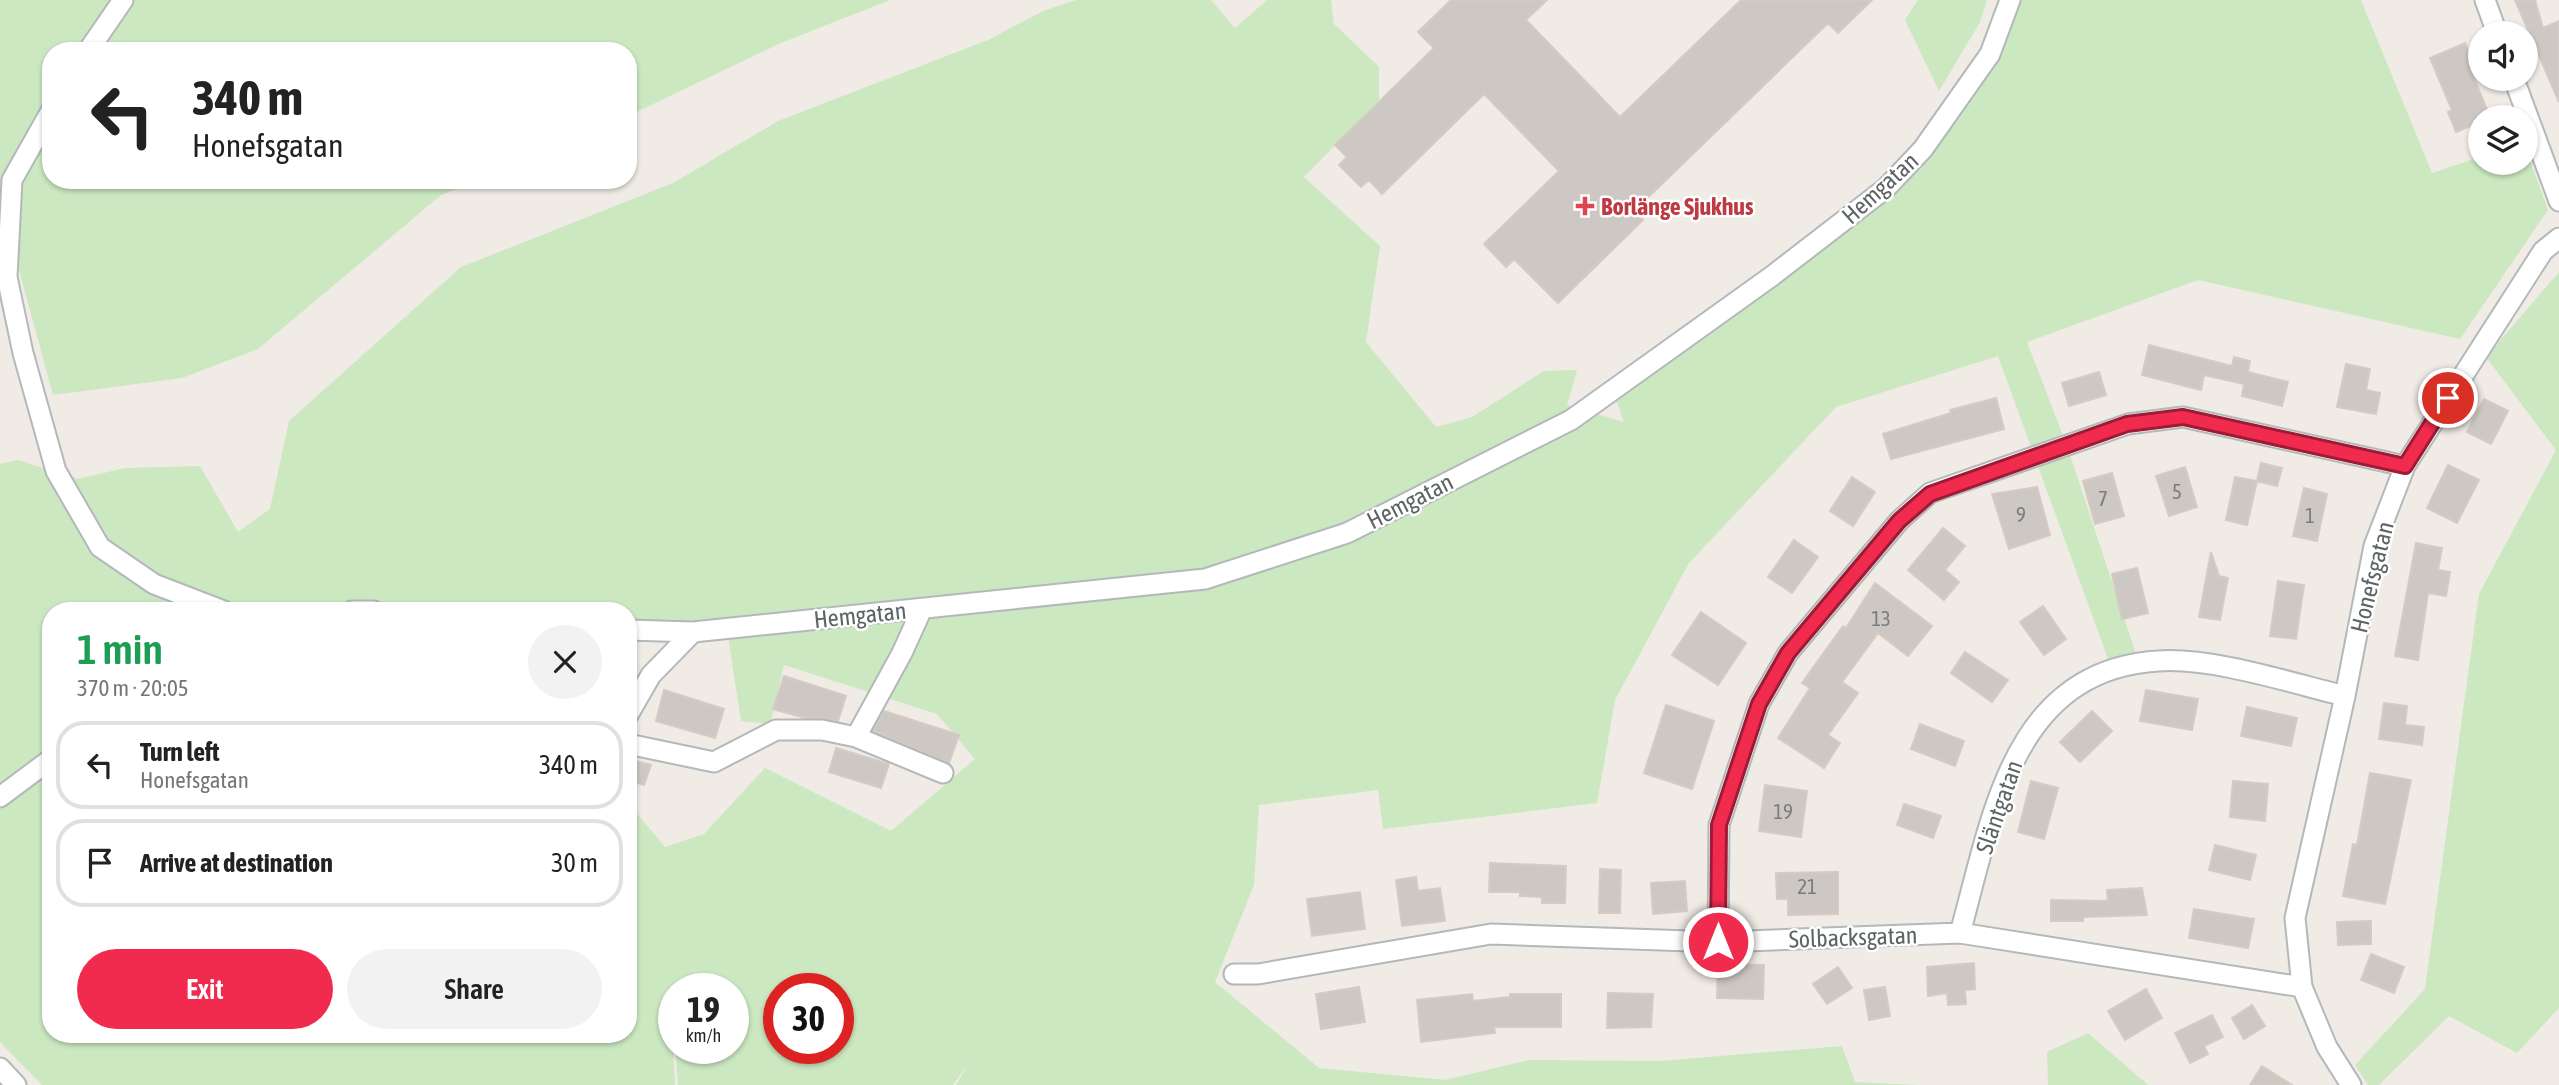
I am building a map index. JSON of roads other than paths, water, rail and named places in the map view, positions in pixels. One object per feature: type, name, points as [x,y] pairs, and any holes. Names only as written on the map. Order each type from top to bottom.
[{"type":"street","points":[[94,42],[123,0]]},
{"type":"street","name":"Hemgatan","points":[[637,630],[693,632],[1205,579],[1347,533],[1571,420],[1772,276],[1886,188],[1923,149],[1990,54],[2010,0]]},
{"type":"street","points":[[2484,0],[2492,21]]},
{"type":"street","points":[[2518,91],[2559,201]]},
{"type":"street","points":[[42,127],[12,180],[7,277],[23,353],[56,471],[100,547],[154,584],[201,602]]},
{"type":"street","name":"Honefsgatan","points":[[2302,987],[2295,918],[2345,696],[2374,545],[2405,466],[2543,251],[2559,238]]},
{"type":"street","points":[[1718,942],[1719,825],[1759,704],[1788,653],[1899,521],[1930,494],[2127,424],[2183,417],[2405,466]]},
{"type":"street","points":[[856,737],[902,653],[922,608]]},
{"type":"street","points":[[637,699],[651,675],[693,632]]},
{"type":"street","name":"Släntgatan","points":[[1960,933],[2010,765],[2044,711],[2074,686],[2123,667],[2158,660],[2204,664],[2345,696]]},
{"type":"street","points":[[637,746],[714,762],[776,730],[822,730],[856,737],[943,773]]},
{"type":"street","points":[[0,797],[42,766]]},
{"type":"street","name":"Solbacksgatan","points":[[1234,974],[1258,974],[1491,934],[1718,942],[1960,933],[2302,987]]},
{"type":"street","points":[[2302,987],[2327,1047],[2350,1085]]},
{"type":"street","points":[[0,1068],[16,1085]]},
{"type":"place","name":"Borlänge Sjukhus","points":[[1585,206]]}]
